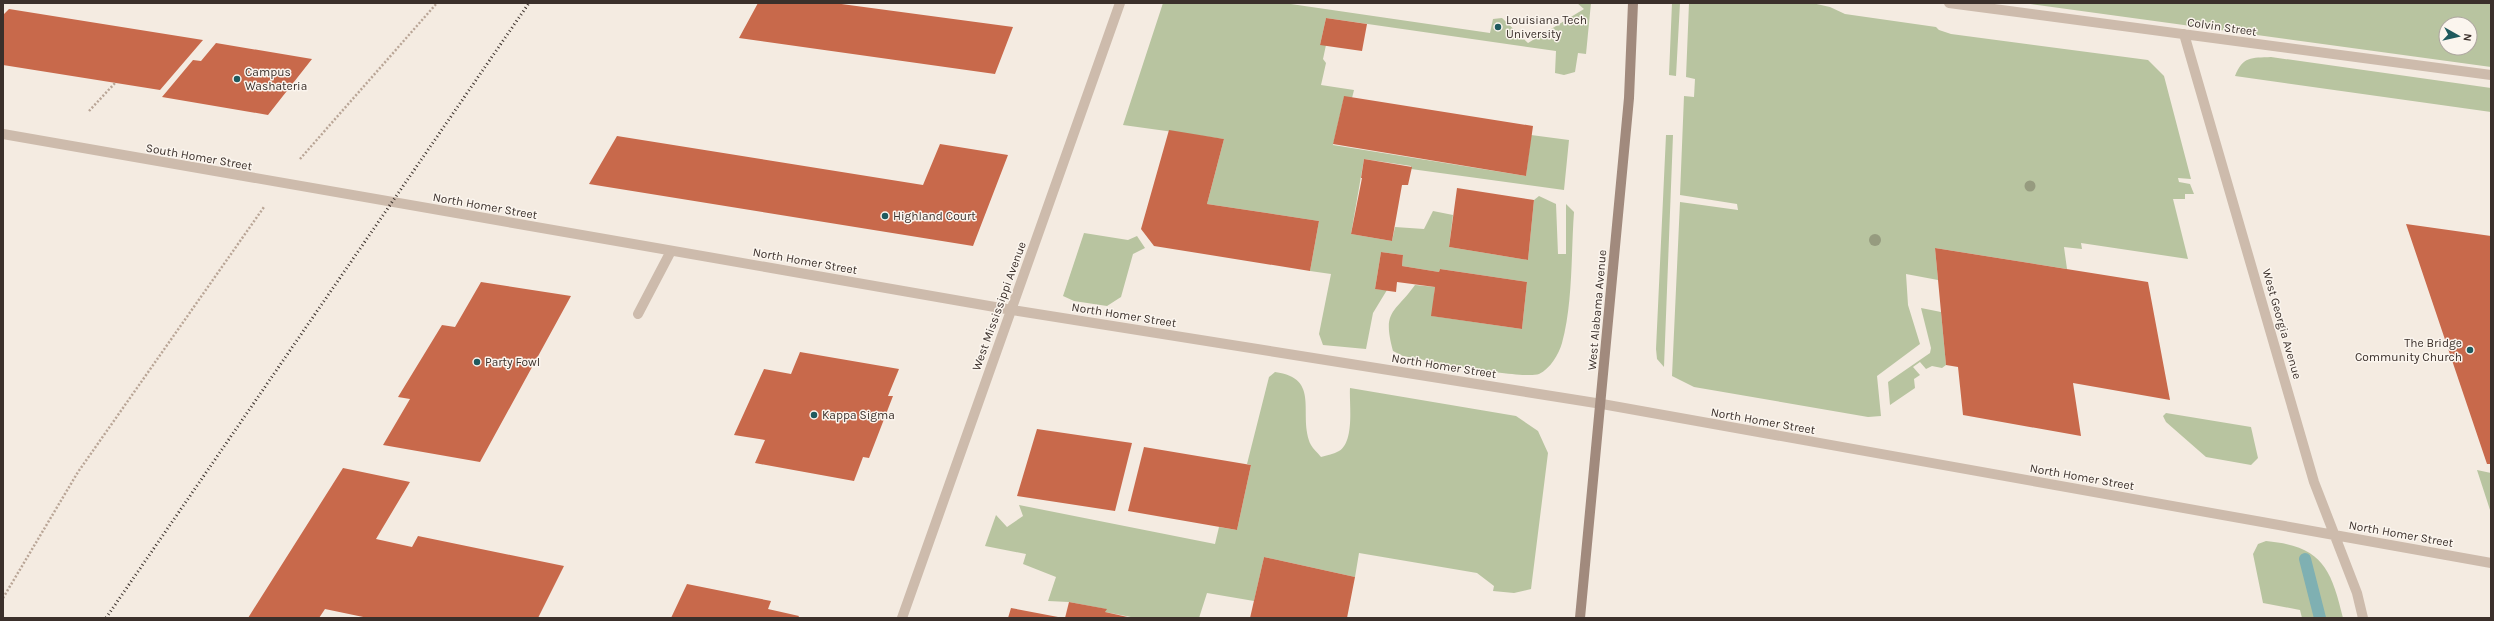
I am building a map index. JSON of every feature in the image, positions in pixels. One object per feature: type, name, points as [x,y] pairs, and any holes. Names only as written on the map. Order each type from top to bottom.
[{"type":"main road","name":"West Alabama Avenue","points":[[1580,618],[1602,404],[1630,98],[1633,3]]},
{"type":"street","name":"West Mississippi Avenue","points":[[902,618],[1120,3]]},
{"type":"street","name":"Colvin Street","points":[[1949,3],[2491,75]]},
{"type":"street","name":"West Georgia Avenue","points":[[2184,34],[2314,482],[2357,593],[2363,618]]},
{"type":"street","name":"South Homer Street","points":[[3,134],[391,203]]},
{"type":"street","name":"North Homer Street","points":[[391,203],[1012,310],[1602,404],[2491,563]]},
{"type":"street","points":[[638,314],[671,251]]},
{"type":"path","points":[[299,160],[437,3]]},
{"type":"path","points":[[89,111],[116,83]]},
{"type":"path","points":[[3,598],[78,472],[268,201]]},
{"type":"green space","points":[[1163,3],[1284,3],[1490,33],[1493,19],[1502,18],[1528,43],[1584,9],[1577,3],[1591,3],[1586,54],[1578,53],[1575,72],[1564,75],[1555,73],[1556,51],[1326,18],[1320,45],[1326,45],[1323,59],[1326,63],[1321,85],[1354,90],[1352,98],[1344,97],[1333,145],[1526,176],[1531,135],[1569,140],[1564,190],[1411,169],[1411,166],[1364,159],[1351,234],[1392,241],[1395,227],[1424,229],[1433,211],[1453,215],[1449,247],[1528,260],[1534,200],[1539,196],[1556,204],[1558,254],[1566,254],[1566,204],[1574,212],[1570,295],[1566,328],[1562,343],[1559,352],[1547,369],[1539,374],[1529,375],[1495,372],[1403,356],[1393,351],[1389,327],[1392,314],[1415,285],[1435,287],[1432,316],[1522,329],[1527,282],[1440,269],[1439,272],[1402,266],[1403,255],[1381,252],[1375,289],[1387,290],[1373,313],[1366,349],[1323,345],[1319,334],[1331,274],[1310,271],[1319,221],[1207,204],[1224,139],[1123,125]]},
{"type":"green space","points":[[1672,3],[1680,3],[1676,76],[1669,75]]},
{"type":"green space","points":[[1689,3],[1812,3],[1830,7],[1845,14],[1936,27],[1939,30],[1951,34],[2148,60],[2164,76],[2191,179],[2178,178],[2179,182],[2190,184],[2194,194],[2185,194],[2185,199],[2173,199],[2188,259],[2081,243],[2082,249],[2064,247],[2067,269],[1935,248],[1938,280],[1906,274],[1908,305],[1920,344],[1877,376],[1881,416],[1868,417],[1694,387],[1672,376],[1680,202],[1738,210],[1737,204],[1680,195],[1684,96],[1694,97],[1695,79],[1686,77]]},
{"type":"green space","points":[[2023,3],[2491,3],[2491,67]]},
{"type":"green space","points":[[2271,57],[2491,88],[2491,112],[2235,76],[2241,65],[2248,59]]},
{"type":"green space","points":[[1666,135],[1673,135],[1664,367],[1657,359],[1656,349]]},
{"type":"green space","points":[[1084,233],[1128,240],[1137,236],[1145,248],[1133,254],[1121,297],[1107,306],[1074,301],[1063,296]]},
{"type":"green space","points":[[1921,308],[1941,312],[1946,365],[1942,368],[1932,366],[1926,369],[1920,362],[1913,367],[1920,375],[1914,379],[1915,388],[1890,405],[1888,382],[1930,353],[1931,348]]},
{"type":"green space","points":[[1275,372],[1289,376],[1298,382],[1303,390],[1307,433],[1311,445],[1321,457],[1339,451],[1344,446],[1347,439],[1350,422],[1350,388],[1516,416],[1538,431],[1548,453],[1531,589],[1514,593],[1493,591],[1494,586],[1477,573],[1359,553],[1355,577],[1264,557],[1254,601],[1207,593],[1199,618],[1136,618],[1105,612],[1106,609],[1069,602],[1048,601],[1056,577],[1023,564],[1026,554],[985,546],[996,515],[1007,527],[1023,516],[1019,505],[1215,544],[1219,527],[1237,530],[1251,465],[1247,464],[1269,377]]},
{"type":"green space","points":[[2166,413],[2251,427],[2258,458],[2251,465],[2206,457],[2166,422],[2163,416]]},
{"type":"green space","points":[[2477,470],[2491,473],[2491,513]]},
{"type":"green space","points":[[2266,541],[2300,548],[2312,554],[2321,563],[2334,586],[2343,618],[2302,618],[2300,610],[2263,603],[2253,554],[2258,544]]},
{"type":"building","points":[[758,3],[834,3],[1013,27],[995,74],[739,38]]},
{"type":"building","points":[[9,9],[203,40],[160,90],[3,65],[3,15]]},
{"type":"building","points":[[1326,18],[1367,24],[1362,51],[1320,45]]},
{"type":"building","name":"Campus Washateria","points":[[216,43],[312,59],[268,115],[162,97],[193,60],[201,61]]},
{"type":"building","points":[[1344,96],[1533,126],[1526,176],[1333,144]]},
{"type":"building","points":[[1169,130],[1224,139],[1207,204],[1319,221],[1310,271],[1154,246],[1141,229]]},
{"type":"building","name":"Highland Court","points":[[617,136],[923,185],[940,144],[1008,155],[973,246],[589,184]]},
{"type":"building","points":[[1364,159],[1412,167],[1408,185],[1402,185],[1392,241],[1351,234],[1362,178]]},
{"type":"building","points":[[1457,188],[1534,200],[1528,260],[1449,247]]},
{"type":"building","name":"The Bridge Community Church","points":[[2406,224],[2491,236],[2491,464],[2487,464]]},
{"type":"building","points":[[1935,248],[2148,282],[2170,400],[2073,383],[2081,436],[1963,415],[1958,367],[1946,365]]},
{"type":"building","points":[[1381,252],[1403,255],[1402,266],[1439,272],[1440,269],[1527,282],[1522,329],[1431,316],[1435,287],[1397,282],[1396,292],[1375,289]]},
{"type":"building","name":"Party Fowl","points":[[481,282],[571,296],[480,462],[383,445],[410,399],[398,397],[442,325],[455,327]]},
{"type":"building","name":"Kappa Sigma","points":[[800,352],[899,369],[888,396],[893,396],[869,458],[863,457],[854,481],[755,463],[765,440],[734,435],[764,369],[791,374]]},
{"type":"building","points":[[1037,429],[1132,443],[1115,511],[1017,496]]},
{"type":"building","points":[[1144,447],[1251,465],[1237,530],[1128,511]]},
{"type":"building","points":[[343,468],[410,482],[376,539],[412,547],[418,536],[564,566],[538,618],[368,618],[325,609],[319,618],[248,618]]},
{"type":"building","points":[[1264,557],[1355,577],[1347,618],[1250,618]]},
{"type":"building","points":[[687,584],[771,601],[768,609],[799,616],[798,618],[671,618]]},
{"type":"building","points":[[1069,602],[1107,609],[1105,612],[1132,618],[1065,618]]},
{"type":"building","points":[[1011,608],[1058,617],[1058,618],[1008,618]]},
{"type":"waterway","points":[[2305,559],[2320,618]]},
{"type":"railway","points":[[106,618],[529,3]]},
{"type":"place","name":"Louisiana Tech University","points":[[1498,27]]},
{"type":"place","name":"Campus Washateria","points":[[237,79]]},
{"type":"place","name":"Highland Court","points":[[885,216]]},
{"type":"place","name":"The Bridge Community Church","points":[[2470,350]]},
{"type":"place","name":"Party Fowl","points":[[477,362]]},
{"type":"place","name":"Kappa Sigma","points":[[814,415]]}]
